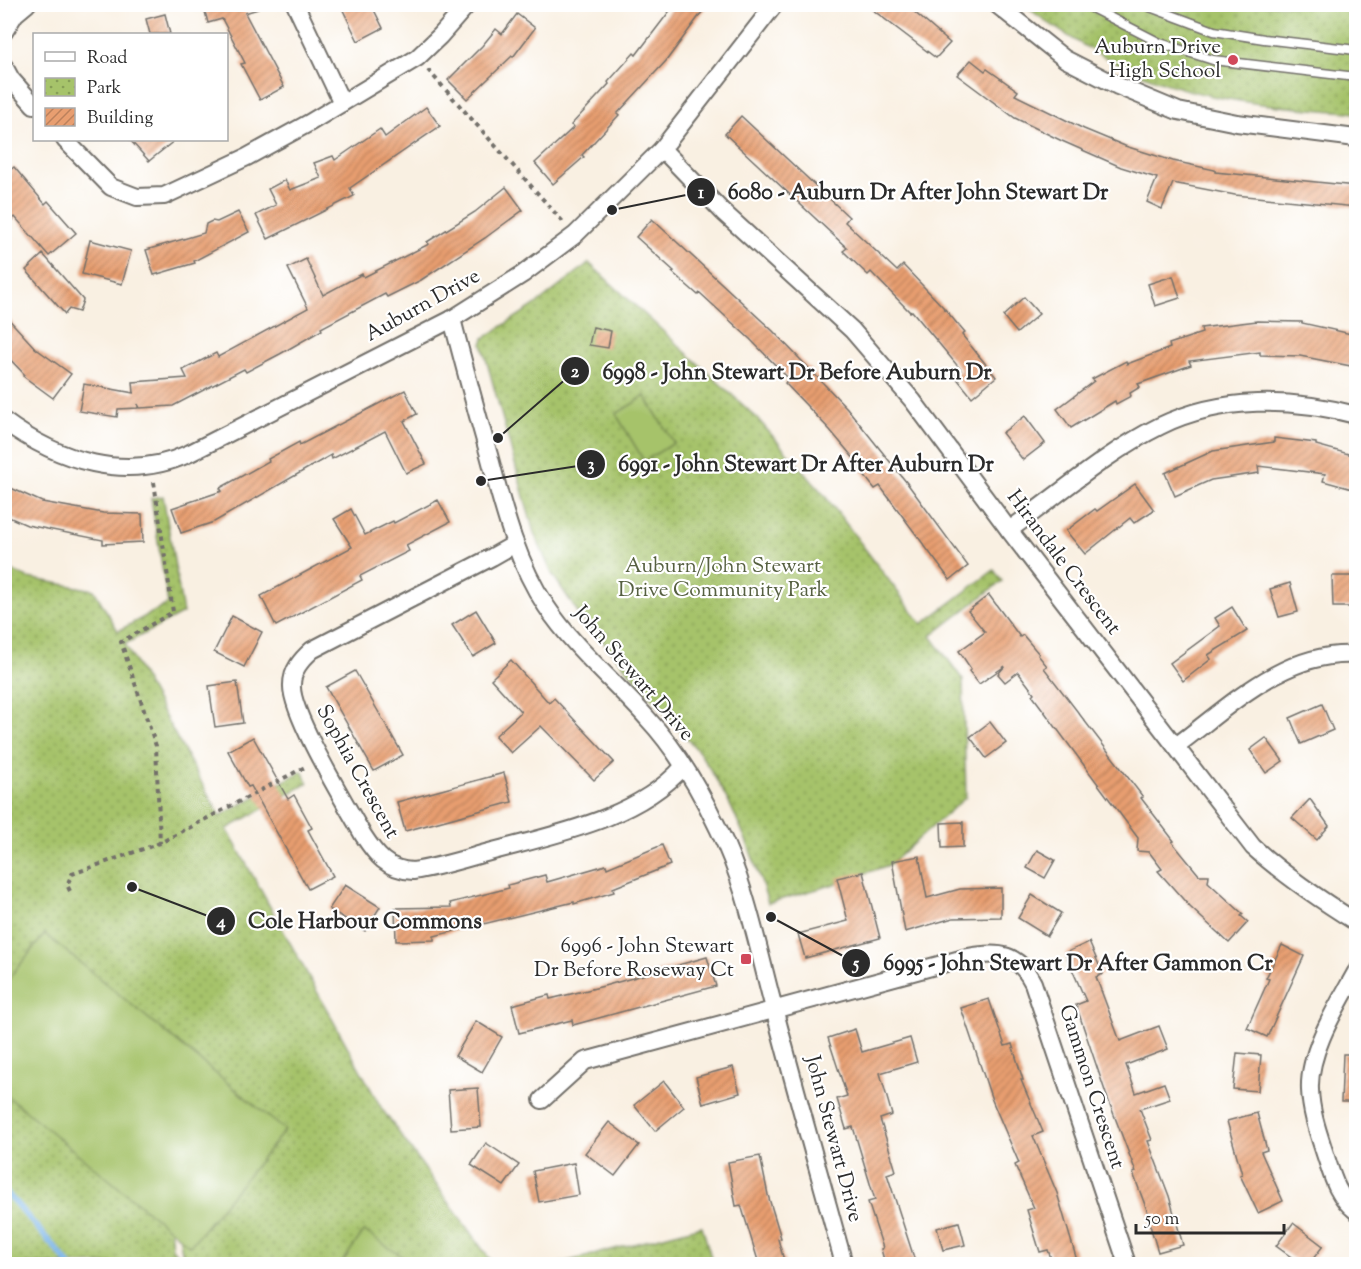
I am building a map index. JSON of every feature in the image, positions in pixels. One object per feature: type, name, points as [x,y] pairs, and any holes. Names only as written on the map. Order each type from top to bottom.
[{"type":"street","points":[[4,32],[15,14],[27,4]]},
{"type":"street","points":[[295,4],[342,103]]},
{"type":"street","points":[[66,141],[111,187],[130,196],[157,197],[174,192],[247,157],[417,58],[468,4]]},
{"type":"street","name":"Auburn Drive","points":[[4,421],[40,443],[79,460],[121,468],[152,466],[190,453],[452,319],[523,274],[575,235],[662,149],[775,4]]},
{"type":"street","points":[[996,4],[1065,59],[1118,86],[1178,111],[1237,123],[1356,138]]},
{"type":"street","points":[[4,66],[11,79],[33,104]]},
{"type":"street","name":"Hirandale Crescent","points":[[662,149],[723,212],[852,330],[913,401],[1009,530],[1253,847],[1281,872],[1356,922]]},
{"type":"street","name":"John Stewart Drive","points":[[452,319],[498,489],[515,544],[529,579],[568,636],[649,720],[683,767],[718,827],[736,870],[749,908],[774,1009],[844,1264]]},
{"type":"street","points":[[1009,530],[1126,446],[1161,425],[1200,412],[1227,405],[1268,402],[1337,410],[1356,415]]},
{"type":"street","name":"Sophia Crescent","points":[[515,544],[312,650],[296,668],[292,692],[299,716],[374,852],[392,867],[413,871],[599,821],[624,810],[671,781],[683,767]]},
{"type":"street","points":[[1176,746],[1265,680],[1292,665],[1337,654],[1356,656]]},
{"type":"street","name":"Gammon Crescent","points":[[774,1009],[987,953],[1003,956],[1023,965],[1033,983],[1126,1264]]},
{"type":"street","points":[[1356,972],[1332,1018],[1314,1060],[1310,1088],[1313,1116],[1335,1186],[1344,1202],[1356,1211]]},
{"type":"street","points":[[542,1100],[585,1061],[774,1009]]},
{"type":"lane","points":[[1084,4],[1160,43],[1213,60],[1356,76]]},
{"type":"lane","points":[[1142,4],[1214,31],[1356,50]]},
{"type":"path","points":[[417,58],[575,235]]},
{"type":"path","points":[[152,466],[173,612],[121,642],[156,746],[160,843]]},
{"type":"path","points":[[69,891],[67,885],[72,874],[160,843],[322,758]]},
{"type":"green space","name":"Auburn Drive High School","points":[[1024,5],[1356,5],[1356,113],[1249,102],[1177,87],[1097,53]]},
{"type":"green space","name":"Auburn/John Stewart Drive Community Park","points":[[589,263],[756,417],[825,496],[922,624],[994,570],[1002,581],[931,636],[963,680],[966,797],[889,865],[768,903],[740,825],[711,770],[699,752],[579,614],[552,574],[534,533],[482,344],[484,338],[538,303]]},
{"type":"green space","points":[[645,396],[674,443],[644,461],[616,414]]},
{"type":"green space","points":[[163,496],[183,613],[125,644],[220,816],[302,771],[308,783],[227,829],[382,1109],[493,1264],[191,1263],[182,1253],[179,1234],[4,1041],[4,567],[28,578],[94,590],[118,631],[168,604],[151,498]]},
{"type":"green space","points":[[45,934],[285,1130],[190,1246],[5,1094],[5,983]]},
{"type":"green space","points":[[4,1058],[169,1214],[172,1248],[187,1264],[5,1264]]},
{"type":"green space","points":[[702,1226],[713,1264],[558,1264]]},
{"type":"green space","points":[[364,1231],[413,1264],[341,1264]]},
{"type":"building","points":[[203,4],[257,4],[258,9],[245,13],[284,87],[260,100],[241,64],[245,63],[222,19],[208,23]]},
{"type":"building","points":[[340,4],[371,4],[383,28],[358,41]]},
{"type":"building","points":[[675,4],[708,4],[666,61],[617,114],[619,115],[582,155],[584,157],[553,184],[535,163],[574,127],[571,125],[634,53],[636,55]]},
{"type":"building","points":[[865,4],[905,4],[950,43],[936,58]]},
{"type":"building","points":[[165,14],[170,33],[150,33],[146,19]]},
{"type":"building","points":[[517,14],[535,28],[513,57],[467,99],[448,80],[496,29],[502,34]]},
{"type":"building","points":[[971,60],[1018,91],[1015,95],[1084,129],[1125,146],[1173,161],[1215,170],[1215,172],[1356,186],[1356,207],[1235,195],[1173,183],[1162,209],[1147,202],[1157,178],[1121,167],[1015,118],[957,75]]},
{"type":"building","points":[[426,107],[440,126],[350,188],[354,196],[268,239],[256,215],[276,205],[268,189],[285,180],[290,190],[321,178],[314,163],[333,156],[335,160],[380,129],[385,137]]},
{"type":"building","points":[[741,116],[849,217],[845,222],[897,271],[903,265],[965,333],[962,335],[996,377],[972,397],[954,375],[961,370],[912,311],[910,312],[871,272],[868,275],[843,251],[847,248],[725,134]]},
{"type":"building","points":[[131,141],[174,141],[149,161]]},
{"type":"building","points":[[14,167],[45,204],[48,201],[76,233],[49,256],[15,217],[4,228],[4,175]]},
{"type":"building","points":[[506,187],[523,210],[485,238],[421,280],[387,297],[385,294],[246,372],[244,369],[173,406],[140,408],[138,404],[138,408],[118,409],[117,417],[79,411],[84,384],[134,393],[133,382],[187,378],[183,370],[216,353],[218,357],[308,308],[288,268],[306,259],[323,295],[362,274],[364,277],[429,244],[427,242],[475,212]]},
{"type":"building","points":[[238,212],[249,232],[194,261],[195,263],[154,275],[146,250],[204,233],[206,224],[212,221],[217,222]]},
{"type":"building","points":[[652,219],[773,331],[847,408],[907,483],[968,566],[950,580],[880,486],[875,489],[859,469],[861,467],[830,430],[785,383],[789,379],[750,339],[700,293],[698,295],[672,272],[674,271],[636,237]]},
{"type":"building","points":[[90,240],[131,251],[122,284],[82,274]]},
{"type":"building","points":[[43,254],[83,300],[79,312],[69,309],[65,314],[26,270]]},
{"type":"building","points":[[1173,276],[1180,298],[1155,306],[1148,284]]},
{"type":"building","points":[[1024,297],[1039,314],[1017,333],[1003,316]]},
{"type":"building","points":[[4,314],[35,348],[71,374],[53,398],[23,376],[24,374],[4,353]]},
{"type":"building","points":[[1257,321],[1302,322],[1356,335],[1356,367],[1300,356],[1260,355],[1260,352],[1189,361],[1191,365],[1138,384],[1140,387],[1130,393],[1131,396],[1116,404],[1115,401],[1071,428],[1057,409],[1094,381],[1092,379],[1126,361],[1127,364],[1170,348],[1169,344],[1202,333],[1201,328]]},
{"type":"building","points":[[593,327],[611,331],[608,348],[589,345]]},
{"type":"building","points":[[405,390],[417,414],[404,421],[426,464],[406,473],[385,431],[332,459],[331,455],[214,522],[181,533],[172,508],[222,491],[220,488],[269,461],[268,459],[299,442],[300,445]]},
{"type":"building","points":[[1025,416],[1045,443],[1023,460],[1002,433]]},
{"type":"building","points":[[1274,438],[1316,443],[1316,445],[1356,456],[1356,490],[1323,481],[1325,474],[1258,466],[1259,473],[1211,480],[1175,496],[1165,473],[1213,451],[1274,442]]},
{"type":"building","points":[[1135,484],[1154,510],[1134,523],[1130,518],[1085,554],[1066,531],[1095,509],[1097,511]]},
{"type":"building","points":[[4,485],[42,502],[103,513],[142,514],[143,542],[103,544],[103,540],[27,525],[4,515]]},
{"type":"building","points":[[438,500],[450,522],[406,545],[409,551],[360,576],[362,580],[276,626],[261,596],[352,547],[334,519],[351,509],[365,535]]},
{"type":"building","points":[[1332,576],[1353,576],[1353,607],[1333,607]]},
{"type":"building","points":[[1290,583],[1298,612],[1279,617],[1270,589]]},
{"type":"building","points":[[989,595],[1020,637],[1023,635],[1039,654],[1047,666],[1044,668],[1143,797],[1141,798],[1174,841],[1172,842],[1199,875],[1209,875],[1208,882],[1243,914],[1241,916],[1248,922],[1229,943],[1190,907],[1158,871],[1162,869],[1149,852],[1137,851],[1138,838],[1032,695],[1034,693],[1018,672],[1005,682],[998,674],[1005,666],[979,684],[969,671],[971,669],[959,651],[985,632],[968,611]]},
{"type":"building","points":[[1232,607],[1247,631],[1208,655],[1211,659],[1183,681],[1170,663],[1220,626],[1215,618]]},
{"type":"building","points":[[476,610],[496,643],[473,657],[452,625]]},
{"type":"building","points":[[232,616],[262,632],[244,667],[214,652]]},
{"type":"building","points":[[511,660],[549,703],[554,698],[614,762],[594,780],[541,726],[511,753],[495,736],[521,712],[491,679]]},
{"type":"building","points":[[355,671],[403,755],[374,771],[326,687]]},
{"type":"building","points":[[237,682],[243,723],[215,727],[209,686]]},
{"type":"building","points":[[1322,704],[1333,730],[1301,744],[1290,718]]},
{"type":"building","points":[[990,722],[1006,743],[986,758],[970,737]]},
{"type":"building","points":[[253,737],[288,799],[294,795],[312,828],[308,830],[333,876],[308,889],[251,786],[248,787],[228,751]]},
{"type":"building","points":[[1266,738],[1283,761],[1266,773],[1250,750]]},
{"type":"building","points":[[504,773],[512,802],[405,831],[397,802]]},
{"type":"building","points":[[1310,799],[1329,826],[1317,840],[1292,818]]},
{"type":"building","points":[[963,822],[963,847],[942,848],[941,823]]},
{"type":"building","points":[[662,845],[670,865],[613,888],[614,892],[574,904],[574,902],[434,936],[434,940],[396,941],[395,908],[451,907],[450,903],[509,888],[508,885],[545,875],[547,882],[606,865],[607,868]]},
{"type":"building","points":[[1037,850],[1055,860],[1045,878],[1027,868]]},
{"type":"building","points":[[919,856],[927,898],[960,889],[1001,888],[1001,917],[953,918],[905,932],[892,861]]},
{"type":"building","points":[[863,872],[880,938],[805,958],[798,934],[848,921],[837,878]]},
{"type":"building","points":[[345,885],[380,907],[365,931],[329,909]]},
{"type":"building","points":[[1032,895],[1061,913],[1047,936],[1018,918]]},
{"type":"building","points":[[1089,942],[1103,974],[1096,977],[1120,1041],[1159,1026],[1168,1049],[1126,1065],[1136,1093],[1164,1083],[1170,1099],[1140,1109],[1152,1140],[1148,1141],[1169,1196],[1183,1245],[1158,1252],[1149,1222],[1151,1221],[1133,1173],[1136,1172],[1106,1094],[1076,1005],[1086,1001],[1065,953]]},
{"type":"building","points":[[1282,945],[1304,956],[1267,1037],[1247,1028],[1269,979],[1266,978]]},
{"type":"building","points":[[707,957],[716,986],[573,1025],[572,1020],[519,1033],[512,1005],[549,995],[550,999],[604,986]]},
{"type":"building","points":[[989,999],[1005,1046],[1012,1044],[1023,1080],[1021,1080],[1043,1132],[1033,1136],[1057,1193],[1078,1264],[1053,1264],[1048,1250],[1040,1252],[1027,1210],[1034,1208],[1015,1165],[1019,1163],[992,1100],[961,1008]]},
{"type":"building","points":[[476,1021],[502,1037],[482,1072],[455,1056]]},
{"type":"building","points":[[855,1029],[862,1052],[910,1038],[917,1062],[880,1073],[892,1115],[880,1119],[896,1171],[887,1174],[916,1264],[885,1264],[881,1249],[883,1248],[868,1202],[875,1200],[853,1127],[846,1129],[837,1099],[847,1096],[828,1038]]},
{"type":"building","points":[[1237,1053],[1261,1055],[1258,1091],[1233,1089]]},
{"type":"building","points":[[1343,1054],[1356,1054],[1356,1102],[1341,1102]]},
{"type":"building","points":[[733,1067],[740,1093],[703,1104],[696,1077]]},
{"type":"building","points":[[664,1081],[684,1107],[655,1131],[634,1105]]},
{"type":"building","points":[[478,1088],[481,1127],[451,1129],[448,1090]]},
{"type":"building","points":[[1257,1113],[1267,1150],[1261,1152],[1283,1201],[1258,1213],[1240,1175],[1242,1174],[1227,1121]]},
{"type":"building","points":[[609,1122],[639,1145],[615,1176],[585,1153]]},
{"type":"building","points":[[486,1143],[519,1165],[504,1186],[471,1165]]},
{"type":"building","points":[[760,1156],[768,1195],[781,1238],[778,1239],[785,1264],[759,1264],[741,1205],[736,1206],[728,1162]]},
{"type":"building","points":[[574,1163],[579,1195],[539,1202],[533,1171]]},
{"type":"building","points":[[959,1222],[965,1245],[943,1250],[937,1228]]},
{"type":"building","points":[[1293,1223],[1323,1246],[1309,1264],[1301,1264],[1276,1246]]},
{"type":"waterway","points":[[4,1190],[69,1264]]},
{"type":"place","name":"Auburn Drive High School","points":[[1233,60]]},
{"type":"place","name":"6080 - Auburn Dr After John Stewart Dr","points":[[612,210]]},
{"type":"place","name":"6998 - John Stewart Dr Before Auburn Dr","points":[[498,438]]},
{"type":"place","name":"6991 - John Stewart Dr After Auburn Dr","points":[[481,481]]},
{"type":"place","name":"Cole Harbour Commons","points":[[132,887]]},
{"type":"place","name":"6995 - John Stewart Dr After Gammon Cr","points":[[771,917]]},
{"type":"place","name":"6996 - John Stewart Dr Before Roseway Ct","points":[[746,959]]}]
